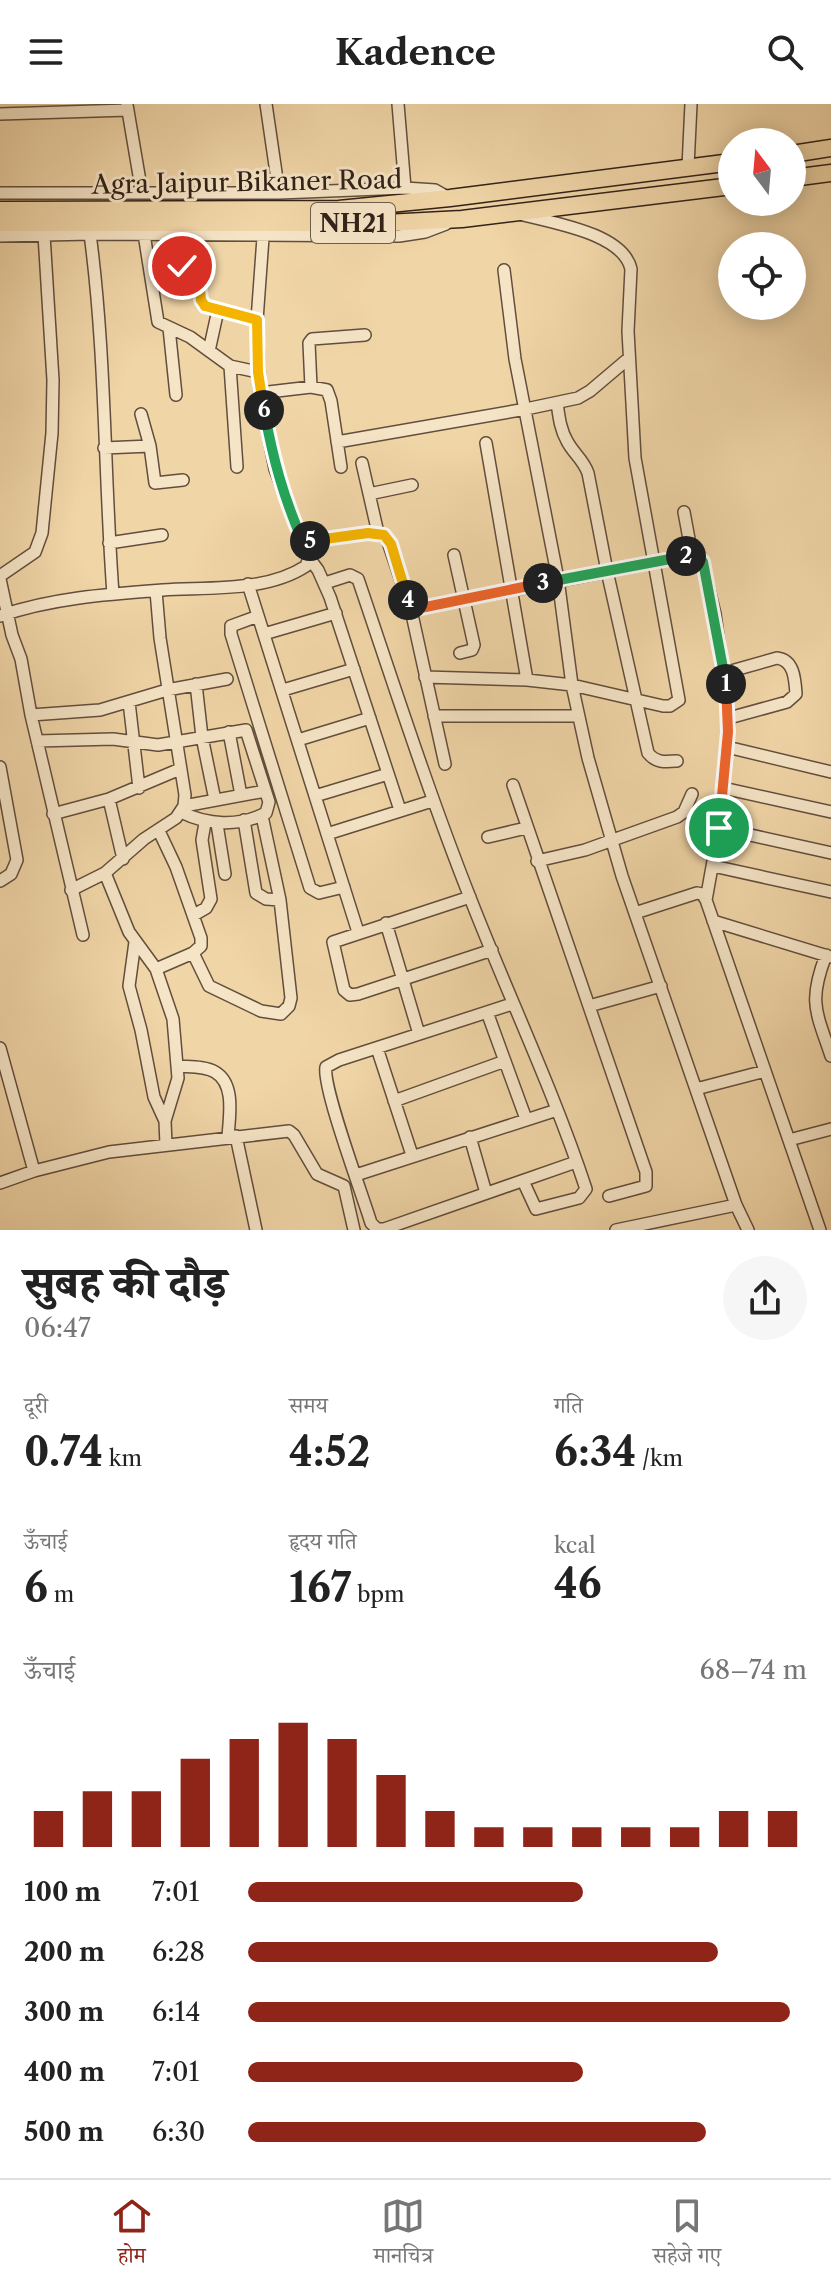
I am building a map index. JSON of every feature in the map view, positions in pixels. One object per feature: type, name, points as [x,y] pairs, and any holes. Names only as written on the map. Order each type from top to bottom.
[{"type":"highway","points":[[806,152],[831,148]]},
{"type":"highway","name":"Agra Jaipur Bikaner Road","points":[[0,210],[339,209],[718,164]]},
{"type":"highway","points":[[806,176],[831,173]]},
{"type":"highway","name":"Agra Jaipur Bikaner Road","points":[[0,223],[263,230],[462,219],[718,188]]},
{"type":"street","points":[[266,104],[279,193]]},
{"type":"street","points":[[398,104],[405,188]]},
{"type":"street","points":[[691,104],[695,167]]},
{"type":"street","points":[[0,114],[64,108],[128,107],[142,193]]},
{"type":"street","points":[[0,193],[279,193],[405,188],[435,190],[450,198]]},
{"type":"street","points":[[425,677],[527,680],[572,685],[670,706],[679,700],[635,458],[629,358],[631,269],[623,251],[578,229],[514,213]]},
{"type":"street","points":[[0,236],[263,230],[257,320],[258,372],[275,469],[309,558],[325,583],[336,613],[400,810]]},
{"type":"street","points":[[90,234],[101,337],[113,594]]},
{"type":"street","points":[[144,234],[156,318],[161,326],[190,337],[230,366],[258,372]]},
{"type":"street","points":[[178,234],[182,266],[198,271],[202,304],[257,320]]},
{"type":"street","points":[[44,235],[53,392],[42,533],[35,552],[0,578],[4,615],[21,659],[53,814],[83,935]]},
{"type":"street","points":[[504,270],[515,359],[558,579],[578,716],[611,840],[635,913],[736,1205],[748,1230]]},
{"type":"street","points":[[209,351],[218,310]]},
{"type":"street","points":[[169,328],[176,395]]},
{"type":"street","points":[[311,387],[309,343],[312,339],[365,335]]},
{"type":"street","points":[[337,442],[557,403],[590,391],[629,358]]},
{"type":"street","points":[[230,366],[237,467]]},
{"type":"street","points":[[260,393],[311,387],[321,388],[330,394],[341,467]]},
{"type":"street","points":[[557,403],[563,433],[584,461],[588,473],[648,753],[659,762],[677,761]]},
{"type":"street","points":[[141,414],[150,446],[155,483],[183,480]]},
{"type":"street","points":[[486,443],[527,680]]},
{"type":"street","points":[[104,448],[150,446]]},
{"type":"street","points":[[362,463],[378,533]]},
{"type":"street","points":[[369,494],[412,485]]},
{"type":"street","points":[[684,512],[692,555]]},
{"type":"street","points":[[303,542],[378,533],[391,544],[411,610],[445,764]]},
{"type":"street","points":[[109,543],[162,535]]},
{"type":"street","points":[[454,555],[474,645],[472,650],[460,653]]},
{"type":"street","points":[[411,610],[558,579],[698,555],[703,562],[724,673],[729,718],[719,828],[706,900]]},
{"type":"street","points":[[4,615],[113,594],[275,580],[296,573],[306,566],[309,558]]},
{"type":"street","points":[[325,583],[350,575],[358,579],[432,801],[586,1189],[579,1198],[536,1209],[523,1181]]},
{"type":"street","points":[[248,584],[358,932]]},
{"type":"street","points":[[156,591],[158,624],[180,769],[182,809]]},
{"type":"street","points":[[264,634],[336,613]]},
{"type":"street","points":[[258,616],[231,626],[231,634],[310,888],[319,893],[344,887]]},
{"type":"street","points":[[724,673],[777,658],[785,659],[790,663],[796,694],[787,702],[729,718]]},
{"type":"street","points":[[283,690],[354,669]]},
{"type":"street","points":[[31,715],[100,710],[167,690],[227,679]]},
{"type":"street","points":[[196,684],[202,737],[215,800]]},
{"type":"street","points":[[129,702],[139,788]]},
{"type":"street","points":[[434,716],[578,716]]},
{"type":"street","points":[[298,740],[370,718]]},
{"type":"street","points":[[37,741],[113,739],[158,745],[246,730],[269,809],[262,816],[211,823],[182,809]]},
{"type":"street","points":[[229,732],[241,795]]},
{"type":"street","points":[[727,747],[831,772]]},
{"type":"street","points":[[0,767],[17,860],[11,874],[0,881]]},
{"type":"street","points":[[53,814],[109,799],[180,769]]},
{"type":"street","points":[[315,796],[388,774]]},
{"type":"street","points":[[513,785],[647,1181],[646,1186],[640,1189],[609,1196]]},
{"type":"street","points":[[723,788],[831,812]]},
{"type":"street","points":[[71,890],[105,873],[182,809],[265,791]]},
{"type":"street","points":[[537,861],[566,855],[677,817],[684,812],[692,794]]},
{"type":"street","points":[[109,799],[123,859]]},
{"type":"street","points":[[327,834],[432,801]]},
{"type":"street","points":[[193,953],[209,986],[267,1013],[281,1014],[286,1011],[291,998],[280,900],[262,816]]},
{"type":"street","points":[[244,820],[256,893],[260,897],[280,900]]},
{"type":"street","points":[[211,823],[225,874]]},
{"type":"street","points":[[194,915],[206,908],[211,899],[202,840],[211,823]]},
{"type":"street","points":[[488,837],[526,828]]},
{"type":"street","points":[[719,828],[831,853]]},
{"type":"street","points":[[156,969],[193,953],[201,946],[194,915],[159,831]]},
{"type":"street","points":[[713,866],[831,892]]},
{"type":"street","points":[[105,873],[135,942],[156,969],[173,1019],[178,1066],[165,1121],[166,1145]]},
{"type":"street","points":[[635,913],[697,893],[706,900],[820,1230]]},
{"type":"street","points":[[470,897],[333,942],[344,990],[350,995],[358,994],[492,950]]},
{"type":"street","points":[[713,921],[829,956],[814,994],[831,1056]]},
{"type":"street","points":[[386,923],[419,1034]]},
{"type":"street","points":[[135,942],[129,986],[154,1097],[165,1121]]},
{"type":"street","points":[[589,1006],[661,986]]},
{"type":"street","points":[[512,1004],[331,1064],[325,1072],[371,1223],[377,1229],[384,1229],[576,1162]]},
{"type":"street","points":[[487,1012],[526,1119]]},
{"type":"street","points":[[0,1048],[34,1171]]},
{"type":"street","points":[[377,1048],[412,1155]]},
{"type":"street","points":[[394,1101],[505,1061]]},
{"type":"street","points":[[178,1066],[206,1069],[216,1072],[223,1079],[230,1107],[232,1137],[256,1230]]},
{"type":"street","points":[[696,1089],[765,1071]]},
{"type":"street","points":[[356,1175],[557,1110]]},
{"type":"street","points":[[789,1140],[831,1129]]},
{"type":"street","points":[[0,1183],[109,1152],[289,1131],[317,1174],[344,1186],[354,1230]]},
{"type":"street","points":[[470,1137],[486,1193]]},
{"type":"street","points":[[616,1230],[736,1205]]},
{"type":"route","points":[[182,266],[198,271],[204,306],[257,320],[260,393],[275,469],[303,542],[368,533],[384,535],[391,544],[411,610],[558,579],[692,555],[701,557],[715,614],[728,703],[719,828]]}]
